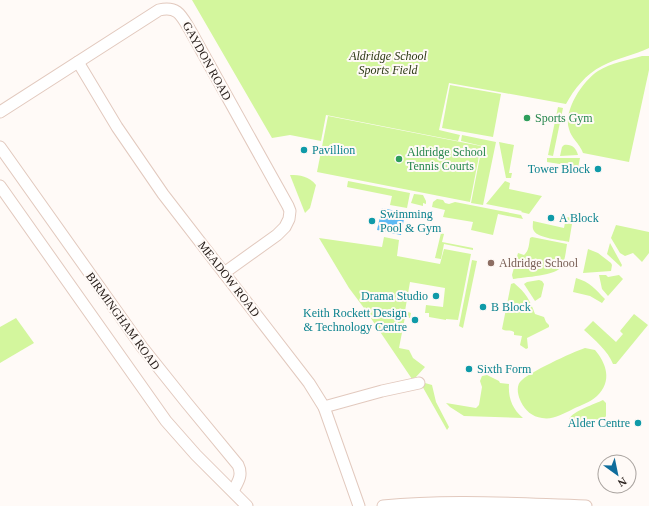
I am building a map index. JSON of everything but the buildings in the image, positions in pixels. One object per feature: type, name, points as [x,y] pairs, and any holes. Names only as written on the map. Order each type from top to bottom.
[{"type":"street","name":"GAYDON ROAD","points":[[0,112],[159,10],[166,8],[175,10],[181,15],[290,211],[289,219],[285,227],[277,235],[224,273]]},
{"type":"street","name":"MEADOW ROAD","points":[[78,62],[117,127],[175,211],[309,383],[324,408],[359,506]]},
{"type":"street","name":"BIRMINGHAM ROAD","points":[[0,147],[142,347],[238,465],[240,476],[233,491]]},
{"type":"street","name":"BIRMINGHAM ROAD","points":[[0,186],[162,416],[196,455],[247,506]]},
{"type":"street","points":[[324,408],[383,391],[419,383]]},
{"type":"street","points":[[384,506],[444,502],[586,506]]},
{"type":"green space","name":"Aldridge School Sports Field","points":[[192,0],[649,0],[649,48],[596,69],[581,82],[566,104],[449,83],[439,130],[460,135],[458,141],[326,115],[321,141],[290,135],[272,138]]},
{"type":"green space","points":[[642,56],[649,56],[649,70],[629,162],[583,153],[570,132],[568,121],[569,113],[576,97],[586,82],[598,71],[614,64]]},
{"type":"green space","points":[[450,85],[501,94],[493,137],[442,128]]},
{"type":"green space","points":[[558,107],[563,108],[553,156],[548,155]]},
{"type":"green space","name":"Aldridge School Tennis Courts","points":[[328,116],[481,146],[470,202],[317,172]]},
{"type":"green space","points":[[462,135],[496,142],[483,205],[471,203],[482,146],[461,141]]},
{"type":"green space","points":[[499,142],[514,145],[509,173],[512,173],[511,178],[506,178]]},
{"type":"green space","points":[[564,145],[573,147],[578,155],[560,156]]},
{"type":"green space","points":[[547,158],[580,158],[577,173],[565,172],[566,165],[547,162]]},
{"type":"green space","points":[[290,175],[304,177],[316,185],[310,208],[305,213]]},
{"type":"green space","points":[[348,181],[410,193],[407,208],[390,205],[392,196],[347,187]]},
{"type":"green space","points":[[505,181],[510,183],[509,189],[542,196],[529,214],[521,212],[522,211],[486,204]]},
{"type":"green space","points":[[414,194],[423,195],[426,204],[423,203],[423,206],[411,203]]},
{"type":"green space","points":[[437,199],[443,200],[445,203],[449,204],[455,202],[521,215],[523,219],[498,214],[493,235],[471,230],[473,222],[443,217],[445,210],[432,207],[433,202]]},
{"type":"green space","points":[[566,217],[573,218],[569,242],[545,237],[533,230],[533,221],[564,228]]},
{"type":"green space","points":[[616,225],[649,232],[649,253],[642,262],[633,253],[625,256],[620,253],[611,238]]},
{"type":"green space","points":[[441,233],[444,234],[442,242],[473,248],[473,250],[444,244],[441,259],[435,258]]},
{"type":"green space","points":[[384,237],[399,240],[397,256],[440,264],[444,249],[471,254],[458,320],[446,320],[429,317],[429,313],[425,313],[426,305],[443,307],[445,288],[410,282],[405,311],[411,313],[410,318],[405,317],[399,348],[409,350],[413,358],[425,367],[416,377],[412,379],[349,288],[319,238],[382,247]]},
{"type":"green space","points":[[532,237],[567,244],[562,266],[554,272],[547,274],[513,279],[512,275],[518,253],[524,255],[527,252],[530,238]]},
{"type":"green space","points":[[610,243],[622,265],[621,267],[607,254]]},
{"type":"green space","points":[[588,249],[598,253],[611,263],[611,271],[583,273]]},
{"type":"green space","points":[[472,260],[477,261],[463,328],[459,326]]},
{"type":"green space","points":[[599,275],[606,275],[608,277],[619,275],[623,279],[608,296],[602,289]]},
{"type":"green space","points":[[576,278],[589,284],[595,289],[605,299],[602,303],[590,296],[573,292]]},
{"type":"green space","points":[[539,280],[544,284],[541,297],[535,301],[524,284]]},
{"type":"green space","points":[[514,283],[527,297],[535,314],[544,317],[549,325],[549,327],[527,338],[528,348],[526,349],[520,345],[522,336],[514,335],[514,332],[512,331],[502,329],[511,284]]},
{"type":"green space","points":[[634,314],[648,325],[616,364],[613,364],[605,350],[584,330],[593,321],[616,342],[623,334],[620,331]]},
{"type":"green space","points":[[16,318],[34,343],[0,363],[0,327]]},
{"type":"green space","points":[[585,348],[595,350],[605,366],[605,384],[597,396],[562,415],[554,417],[538,417],[529,413],[519,397],[518,389],[520,382],[540,368]]},
{"type":"green space","points":[[487,375],[500,383],[509,384],[509,394],[513,407],[523,418],[464,416],[446,403],[476,408],[479,405],[482,387],[480,381],[482,376]]},
{"type":"green space","points":[[425,383],[432,385],[436,402],[449,427],[447,430],[421,384]]},
{"type":"green space","points":[[603,400],[606,403],[606,416],[604,419],[576,421],[569,419],[575,413]]},
{"type":"water","points":[[382,208],[405,213],[401,235],[377,230]]},
{"type":"place","name":"Sports Gym","points":[[527,118]]},
{"type":"place","name":"Pavillion","points":[[304,150]]},
{"type":"place","name":"Aldridge School Tennis Courts","points":[[399,159]]},
{"type":"place","name":"Tower Block","points":[[598,169]]},
{"type":"place","name":"A Block","points":[[551,218]]},
{"type":"place","name":"Swimming Pool & Gym","points":[[372,221]]},
{"type":"place","name":"Aldridge School","points":[[491,263]]},
{"type":"place","name":"Drama Studio","points":[[436,296]]},
{"type":"place","name":"B Block","points":[[483,307]]},
{"type":"place","name":"Keith Rockett Design & Technology Centre","points":[[415,320]]},
{"type":"place","name":"Sixth Form","points":[[469,369]]},
{"type":"place","name":"Alder Centre","points":[[638,423]]}]
